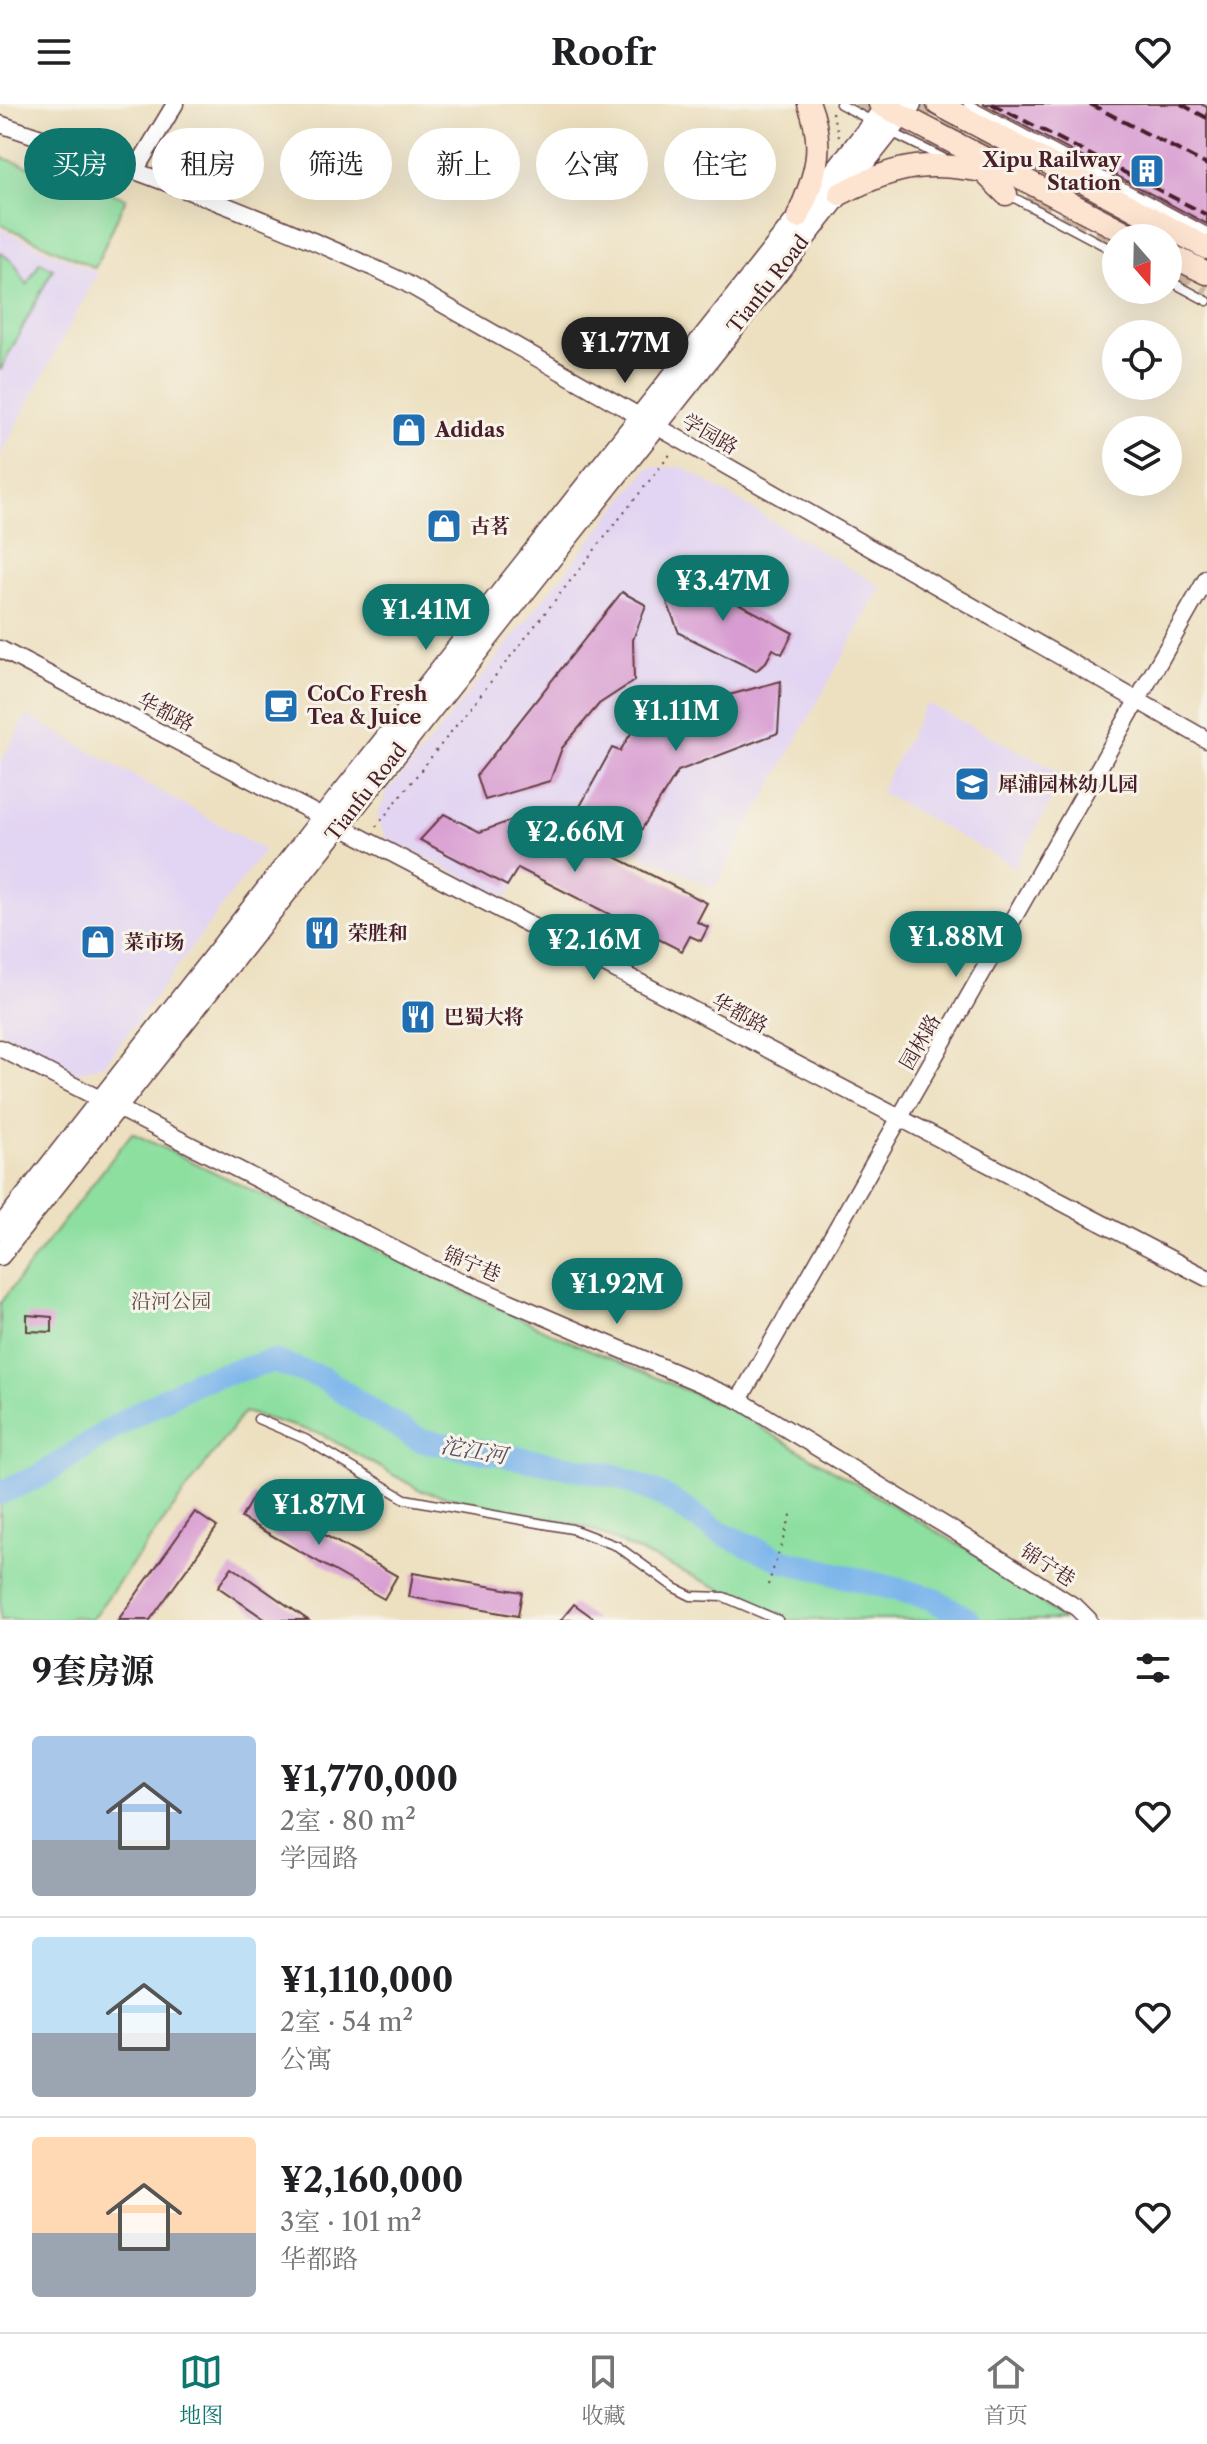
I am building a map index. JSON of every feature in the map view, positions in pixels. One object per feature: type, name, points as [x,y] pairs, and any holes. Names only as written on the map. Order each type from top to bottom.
[{"type":"main road","points":[[798,217],[816,174],[819,154],[809,104]]},
{"type":"main road","points":[[938,104],[1207,248]]},
{"type":"main road","points":[[890,113],[1013,186],[1103,224]]},
{"type":"main road","points":[[840,194],[898,168],[967,161],[1013,186]]},
{"type":"main road","points":[[1182,261],[1207,273]]},
{"type":"street","points":[[136,169],[175,104]]},
{"type":"street","name":"Tianfu Road","points":[[648,421],[798,217],[890,113]]},
{"type":"street","name":"Tianfu Road","points":[[0,1255],[109,1104],[331,821],[648,421],[840,194],[890,113]]},
{"type":"street","name":"学园路","points":[[0,124],[24,132]]},
{"type":"street","name":"学园路","points":[[136,169],[331,247],[404,282],[1207,740]]},
{"type":"street","name":"园林路","points":[[739,1400],[1207,578]]},
{"type":"street","name":"华都路","points":[[0,649],[1207,1278]]},
{"type":"street","name":"锦宁巷","points":[[0,1048],[431,1268],[739,1400],[1002,1560],[1077,1608],[1089,1620]]},
{"type":"street","name":"Tianfu Road","points":[[0,1229],[109,1104]]},
{"type":"lane","points":[[840,104],[890,113]]},
{"type":"lane","points":[[968,104],[1207,232]]},
{"type":"lane","points":[[1013,186],[1102,243]]},
{"type":"lane","points":[[1182,288],[1207,301]]},
{"type":"lane","points":[[258,1419],[305,1439],[405,1499],[572,1529],[598,1537],[617,1546],[691,1596],[724,1597],[778,1620]]},
{"type":"path","points":[[830,104],[839,138]]},
{"type":"path","points":[[365,840],[681,440]]},
{"type":"path","points":[[768,1585],[792,1512]]},
{"type":"shaded area","points":[[0,228],[98,273],[0,456]]},
{"type":"shaded area","points":[[649,467],[683,467],[881,587],[715,888],[563,817],[546,828],[507,898],[386,838],[377,817],[387,791]]},
{"type":"shaded area","name":"犀浦园林幼儿园","points":[[926,703],[1065,775],[1015,867],[880,792]]},
{"type":"shaded area","name":"菜市场","points":[[27,715],[264,850],[105,1064],[78,1073],[0,1030],[0,763]]},
{"type":"green space","points":[[0,157],[24,165],[24,200],[125,200],[95,268],[0,224]]},
{"type":"green space","points":[[0,252],[15,264],[27,285],[40,262],[53,269],[0,371]]},
{"type":"green space","name":"沿河公园","points":[[132,1133],[562,1338],[728,1408],[1012,1576],[1062,1620],[788,1620],[586,1527],[422,1491],[321,1434],[244,1412],[91,1620],[71,1616],[68,1620],[0,1620],[0,1303]]},
{"type":"building","name":"Xipu Railway Station","points":[[983,104],[1201,104],[1207,107],[1207,224]]},
{"type":"building","points":[[675,569],[793,633],[782,654],[773,649],[766,662],[756,671],[679,633],[663,591]]},
{"type":"building","points":[[622,592],[646,605],[633,640],[634,681],[599,704],[562,748],[550,781],[485,800],[477,775]]},
{"type":"building","points":[[781,681],[778,733],[678,771],[635,840],[578,810],[612,748],[620,751],[640,719]]},
{"type":"building","points":[[531,813],[547,850],[558,828],[707,903],[697,922],[708,927],[701,941],[690,936],[682,951],[518,868],[507,886],[420,840],[444,814],[480,832]]},
{"type":"building","points":[[27,1315],[52,1317],[52,1332],[27,1331]]},
{"type":"building","points":[[254,1495],[397,1576],[384,1599],[241,1518]]},
{"type":"building","points":[[195,1512],[217,1527],[150,1620],[118,1620]]},
{"type":"building","points":[[232,1567],[308,1620],[266,1620],[218,1587]]},
{"type":"building","points":[[413,1573],[522,1592],[518,1616],[409,1597]]},
{"type":"building","points":[[574,1604],[596,1620],[561,1620]]},
{"type":"waterway","name":"沱江河","points":[[0,1493],[40,1476],[124,1421],[198,1381],[273,1361],[323,1378],[420,1440],[616,1476],[666,1497],[717,1531],[784,1561],[931,1598],[969,1620]]},
{"type":"tunnel","points":[[855,104],[1102,236]]},
{"type":"tunnel","points":[[907,104],[1134,224]]},
{"type":"tunnel","points":[[1182,278],[1207,291]]},
{"type":"railway","points":[[992,104],[1207,215]]},
{"type":"railway","points":[[1090,104],[1207,165]]},
{"type":"railway","points":[[1181,104],[1207,118]]},
{"type":"place","name":"Xipu Railway Station","points":[[1147,171]]},
{"type":"place","name":"Adidas","points":[[409,430]]},
{"type":"place","name":"古茗","points":[[444,526]]},
{"type":"place","name":"CoCo Fresh Tea & Juice","points":[[281,706]]},
{"type":"place","name":"犀浦园林幼儿园","points":[[972,784]]},
{"type":"place","name":"荣胜和","points":[[322,933]]},
{"type":"place","name":"菜市场","points":[[98,942]]},
{"type":"place","name":"巴蜀大将","points":[[418,1017]]}]
